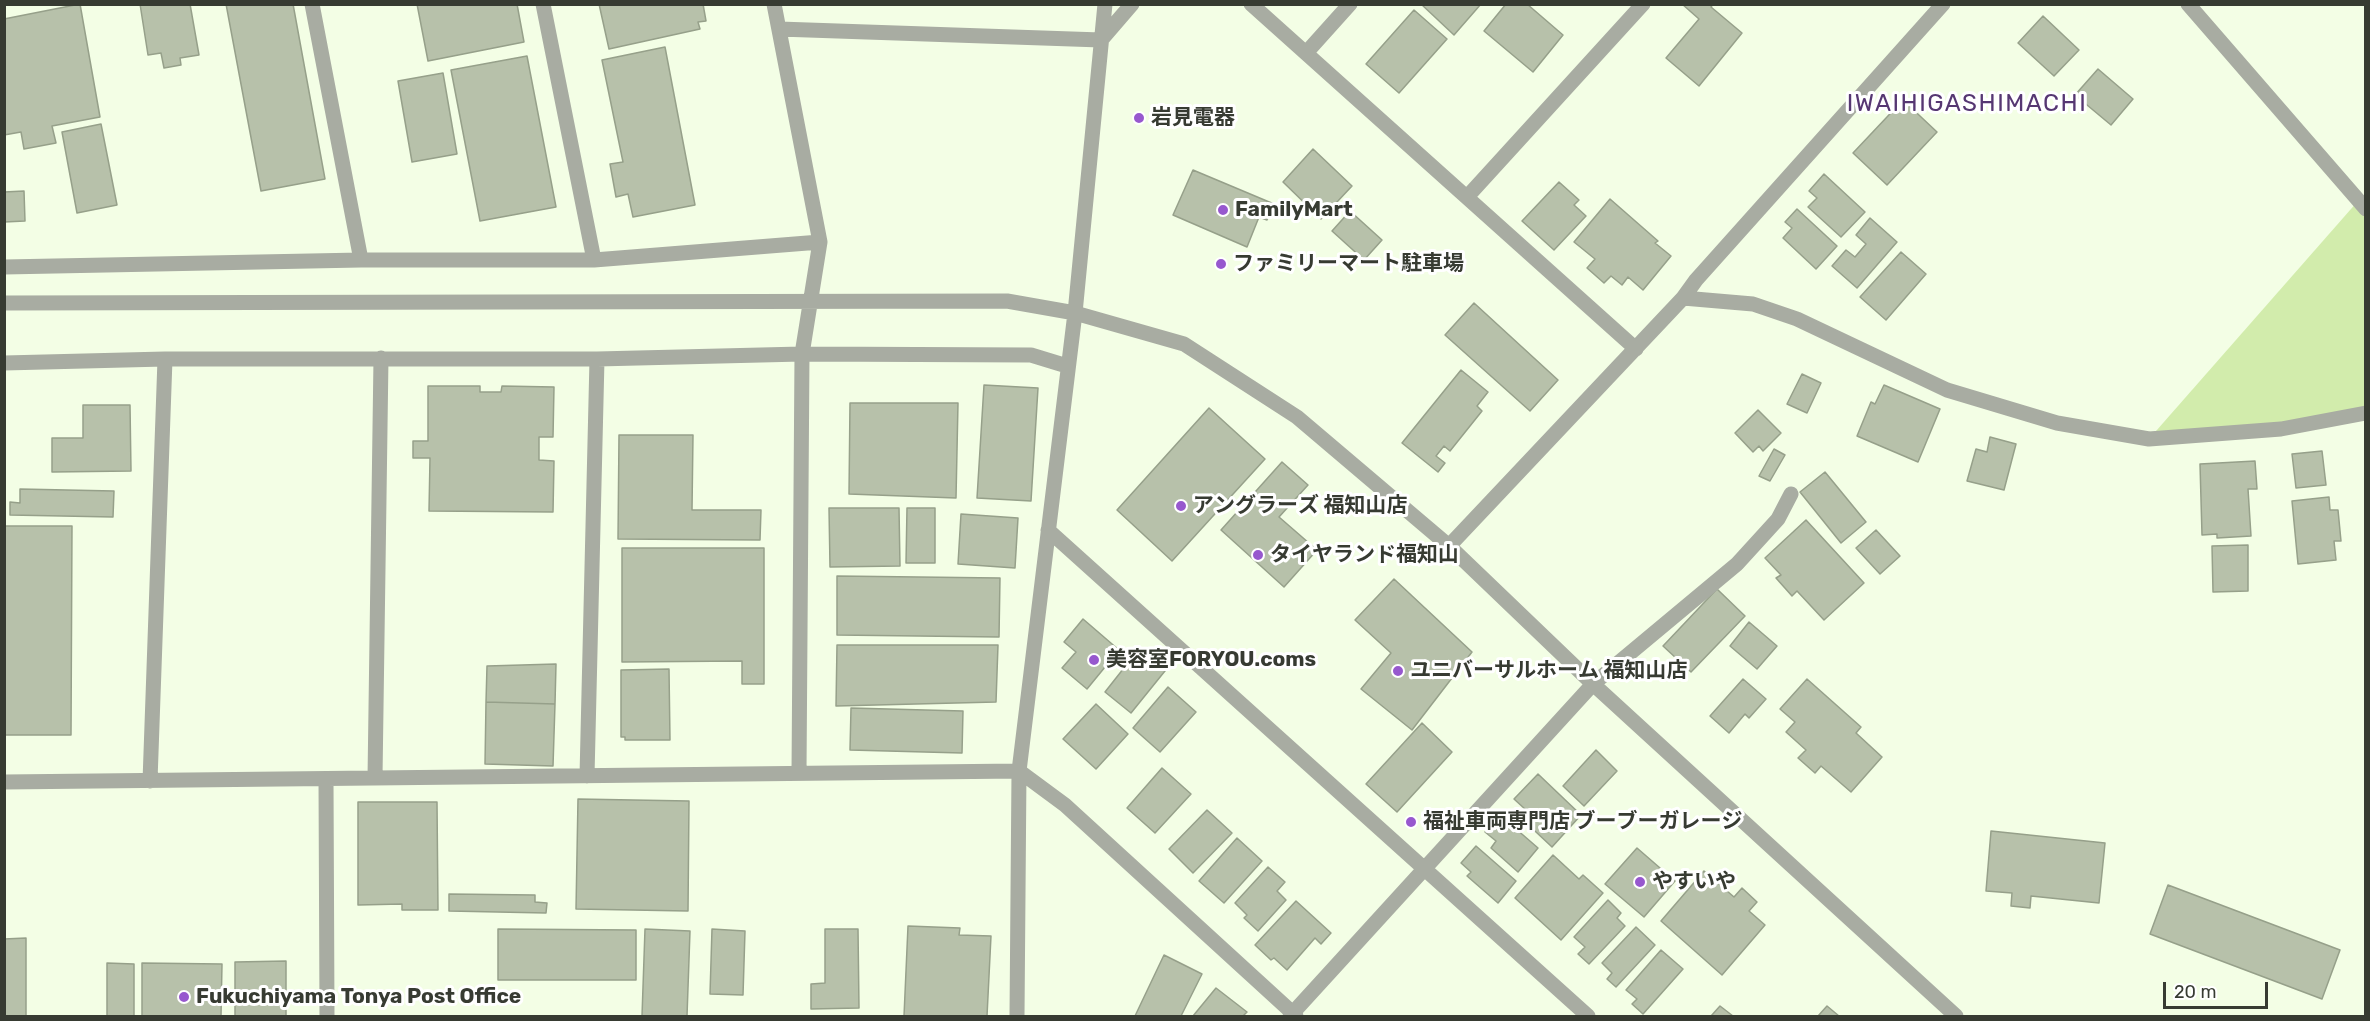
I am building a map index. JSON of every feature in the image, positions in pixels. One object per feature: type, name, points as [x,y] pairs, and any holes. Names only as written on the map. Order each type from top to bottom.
[{"type":"street","points":[[312,4],[361,260]]},
{"type":"street","points":[[543,4],[594,260]]},
{"type":"street","points":[[774,4],[820,242],[802,354],[799,773]]},
{"type":"street","points":[[1017,1017],[1019,771],[1075,313],[1105,4]]},
{"type":"street","points":[[1101,40],[1132,4]]},
{"type":"street","points":[[1251,4],[1636,349]]},
{"type":"street","points":[[1306,52],[1350,4]]},
{"type":"street","points":[[1467,197],[1643,4]]},
{"type":"street","points":[[1449,546],[1683,298],[1696,280],[1943,4]]},
{"type":"street","points":[[2188,4],[2366,209]]},
{"type":"street","points":[[779,29],[1101,40]]},
{"type":"street","points":[[4,267],[361,260],[594,260],[820,242]]},
{"type":"street","points":[[1683,298],[1753,304],[1797,319],[1947,390],[2056,423],[2149,438],[2281,429],[2366,413]]},
{"type":"street","points":[[4,303],[1007,301],[1075,313],[1184,344],[1297,417],[1449,546],[1593,684],[1956,1017]]},
{"type":"street","points":[[4,363],[165,359],[597,359],[802,354],[1031,355],[1067,366]]},
{"type":"street","points":[[375,778],[381,358]]},
{"type":"street","points":[[150,781],[165,359]]},
{"type":"street","points":[[587,776],[597,359]]},
{"type":"street","points":[[4,782],[1019,771],[1065,805],[1292,1016],[1593,684],[1737,564],[1778,519],[1791,494]]},
{"type":"street","points":[[1048,530],[1588,1017]]},
{"type":"street","points":[[326,779],[327,1017]]},
{"type":"green space","points":[[2358,201],[2366,209],[2365,413],[2149,439]]},
{"type":"building","points":[[80,4],[100,117],[52,126],[56,143],[24,149],[21,132],[4,135],[4,19]]},
{"type":"building","points":[[140,4],[190,4],[199,55],[180,58],[181,65],[164,68],[161,53],[148,55]]},
{"type":"building","points":[[226,4],[293,4],[325,179],[261,191]]},
{"type":"building","points":[[417,4],[517,4],[524,42],[428,61]]},
{"type":"building","points":[[599,4],[703,4],[706,21],[698,22],[700,29],[609,49]]},
{"type":"building","points":[[1421,4],[1481,4],[1454,35]]},
{"type":"building","points":[[1506,4],[1527,4],[1563,35],[1533,72],[1484,31]]},
{"type":"building","points":[[1682,4],[1713,4],[1711,7],[1742,33],[1699,86],[1666,58],[1699,19]]},
{"type":"building","points":[[1414,10],[1447,39],[1399,93],[1366,64]]},
{"type":"building","points":[[2043,16],[2079,50],[2054,76],[2018,43]]},
{"type":"building","points":[[665,47],[695,205],[633,217],[628,194],[616,197],[610,164],[623,162],[602,60]]},
{"type":"building","points":[[527,56],[556,207],[480,221],[451,70]]},
{"type":"building","points":[[2098,69],[2133,99],[2111,125],[2075,95]]},
{"type":"building","points":[[443,73],[457,154],[412,162],[398,81]]},
{"type":"building","points":[[1903,100],[1937,132],[1887,185],[1853,153]]},
{"type":"building","points":[[101,124],[117,205],[77,213],[62,132]]},
{"type":"building","points":[[1313,149],[1352,186],[1321,219],[1283,182]]},
{"type":"building","name":"FamilyMart","points":[[1193,170],[1274,204],[1267,220],[1259,217],[1247,247],[1173,215]]},
{"type":"building","points":[[1824,174],[1865,212],[1841,237],[1808,207],[1817,198],[1809,191]]},
{"type":"building","points":[[1559,182],[1579,200],[1574,205],[1586,216],[1554,250],[1522,221]]},
{"type":"building","points":[[24,191],[25,221],[4,222],[4,192]]},
{"type":"building","points":[[1610,199],[1658,241],[1655,243],[1671,256],[1643,290],[1628,277],[1622,285],[1611,276],[1604,283],[1587,268],[1595,259],[1574,242]]},
{"type":"building","points":[[1797,209],[1837,246],[1816,269],[1783,238],[1792,228],[1785,222]]},
{"type":"building","points":[[1350,211],[1382,240],[1364,260],[1332,231]]},
{"type":"building","points":[[1870,218],[1897,242],[1857,288],[1832,266],[1846,250],[1855,257],[1866,244],[1856,235]]},
{"type":"building","points":[[1901,252],[1926,274],[1886,320],[1860,297]]},
{"type":"building","points":[[1474,303],[1558,380],[1530,411],[1445,335]]},
{"type":"building","points":[[1461,370],[1488,392],[1477,406],[1482,411],[1450,451],[1444,446],[1436,456],[1445,463],[1438,472],[1402,443]]},
{"type":"building","points":[[1802,374],[1821,383],[1807,413],[1787,404]]},
{"type":"building","points":[[984,385],[1038,388],[1031,501],[977,498]]},
{"type":"building","points":[[1884,385],[1940,409],[1918,462],[1857,436],[1871,402],[1875,404]]},
{"type":"building","points":[[428,386],[480,386],[480,392],[501,392],[502,386],[554,387],[553,437],[539,437],[539,460],[554,461],[553,512],[429,511],[430,458],[413,458],[413,441],[428,441]]},
{"type":"building","points":[[850,403],[958,403],[956,498],[849,494]]},
{"type":"building","points":[[83,405],[130,405],[131,471],[52,472],[52,438],[83,438]]},
{"type":"building","points":[[1209,408],[1265,459],[1172,561],[1117,510]]},
{"type":"building","points":[[1758,410],[1781,433],[1763,451],[1759,446],[1753,452],[1735,433]]},
{"type":"building","points":[[619,435],[693,435],[692,510],[761,510],[760,540],[618,539]]},
{"type":"building","points":[[1990,437],[2016,444],[2004,490],[1967,481],[1976,449],[1987,452]]},
{"type":"building","points":[[1774,449],[1785,455],[1770,481],[1759,476]]},
{"type":"building","points":[[2322,451],[2326,485],[2296,488],[2292,454]]},
{"type":"building","points":[[2255,461],[2257,489],[2248,489],[2251,536],[2217,538],[2217,534],[2202,535],[2200,464]]},
{"type":"building","points":[[1282,462],[1308,485],[1279,517],[1317,550],[1284,587],[1221,530]]},
{"type":"building","points":[[1825,472],[1866,522],[1841,543],[1800,492]]},
{"type":"building","points":[[20,489],[114,491],[113,517],[10,515],[10,502],[20,503]]},
{"type":"building","points":[[2329,497],[2330,510],[2338,510],[2341,541],[2334,541],[2336,560],[2298,564],[2292,501]]},
{"type":"building","points":[[829,508],[899,508],[900,566],[830,567]]},
{"type":"building","points":[[907,508],[935,508],[935,563],[906,563]]},
{"type":"building","points":[[961,514],[1018,518],[1015,568],[958,564]]},
{"type":"building","points":[[1806,520],[1864,583],[1824,620],[1797,591],[1792,596],[1776,578],[1781,575],[1765,558]]},
{"type":"building","points":[[4,526],[72,526],[71,735],[4,735]]},
{"type":"building","points":[[1876,530],[1900,556],[1880,574],[1856,548]]},
{"type":"building","points":[[2248,545],[2248,591],[2213,592],[2212,546]]},
{"type":"building","points":[[622,548],[764,548],[764,684],[742,684],[742,661],[622,662]]},
{"type":"building","points":[[837,576],[1000,578],[999,637],[837,635]]},
{"type":"building","points":[[1394,579],[1472,652],[1412,730],[1361,689],[1391,653],[1355,620]]},
{"type":"building","points":[[1717,589],[1745,616],[1691,672],[1663,646]]},
{"type":"building","points":[[1083,619],[1119,650],[1087,689],[1062,668],[1076,652],[1064,642]]},
{"type":"building","points":[[1749,622],[1777,646],[1757,669],[1730,646]]},
{"type":"building","points":[[837,645],[998,645],[996,702],[836,706]]},
{"type":"building","points":[[1151,651],[1169,666],[1131,713],[1105,692],[1135,654],[1143,661]]},
{"type":"building","points":[[556,664],[555,704],[486,702],[487,666]]},
{"type":"building","points":[[669,669],[670,740],[625,740],[625,737],[621,737],[621,670]]},
{"type":"building","points":[[1743,679],[1766,699],[1749,718],[1745,714],[1729,733],[1710,716]]},
{"type":"building","points":[[1807,679],[1861,727],[1856,733],[1882,757],[1851,792],[1821,766],[1815,773],[1798,758],[1806,750],[1786,732],[1795,722],[1780,709]]},
{"type":"building","points":[[1168,687],[1196,712],[1160,752],[1133,728]]},
{"type":"building","points":[[486,702],[555,704],[553,766],[485,764]]},
{"type":"building","points":[[1096,704],[1128,734],[1096,769],[1063,739]]},
{"type":"building","points":[[851,708],[963,711],[962,753],[850,750]]},
{"type":"building","points":[[1422,723],[1452,752],[1397,812],[1366,784]]},
{"type":"building","points":[[1596,750],[1617,771],[1584,806],[1563,786]]},
{"type":"building","points":[[1162,768],[1191,794],[1155,833],[1127,808]]},
{"type":"building","points":[[1538,774],[1581,815],[1552,847],[1520,817],[1526,810],[1514,799]]},
{"type":"building","points":[[578,799],[689,801],[688,911],[576,909]]},
{"type":"building","points":[[358,802],[437,802],[438,910],[402,910],[402,904],[358,905]]},
{"type":"building","points":[[1207,810],[1232,833],[1193,873],[1169,849]]},
{"type":"building","points":[[1500,815],[1538,848],[1518,872],[1491,848],[1496,841],[1485,832]]},
{"type":"building","points":[[1991,831],[2105,843],[2099,903],[2031,896],[2030,908],[2011,906],[2012,893],[1986,891]]},
{"type":"building","points":[[1237,838],[1262,861],[1224,903],[1199,881]]},
{"type":"building","points":[[1476,846],[1516,881],[1498,903],[1467,876],[1471,872],[1461,863]]},
{"type":"building","name":"やすいや","points":[[1637,848],[1675,881],[1644,917],[1605,884]]},
{"type":"building","points":[[1553,855],[1579,879],[1583,875],[1603,893],[1561,940],[1515,898]]},
{"type":"building","points":[[1268,867],[1285,882],[1277,891],[1286,900],[1258,931],[1244,918],[1247,915],[1235,903]]},
{"type":"building","points":[[1704,871],[1734,897],[1742,888],[1757,902],[1749,911],[1765,925],[1722,975],[1661,921]]},
{"type":"building","points":[[2168,885],[2340,950],[2322,999],[2150,934]]},
{"type":"building","points":[[449,894],[535,895],[535,902],[547,903],[546,913],[449,911]]},
{"type":"building","points":[[1608,900],[1621,913],[1617,918],[1625,926],[1589,964],[1578,954],[1585,947],[1574,937]]},
{"type":"building","points":[[1296,901],[1331,933],[1321,944],[1315,938],[1287,970],[1274,958],[1271,960],[1255,945]]},
{"type":"building","points":[[908,926],[960,928],[959,935],[991,936],[987,1016],[904,1016]]},
{"type":"building","points":[[1636,927],[1655,945],[1616,987],[1607,979],[1612,973],[1602,963]]},
{"type":"building","points":[[498,929],[636,930],[636,980],[498,980]]},
{"type":"building","points":[[645,929],[690,931],[687,1016],[642,1016]]},
{"type":"building","points":[[712,929],[745,931],[743,995],[710,994]]},
{"type":"building","points":[[825,929],[858,929],[859,1008],[811,1009],[811,984],[825,983]]},
{"type":"building","points":[[26,938],[26,1016],[4,1016],[4,939]]},
{"type":"building","points":[[1661,950],[1683,969],[1643,1014],[1632,1004],[1637,999],[1626,990]]},
{"type":"building","points":[[1164,955],[1202,974],[1181,1016],[1135,1016]]},
{"type":"building","points":[[286,961],[286,1016],[235,1016],[235,962]]},
{"type":"building","points":[[107,963],[134,964],[134,1016],[107,1016]]},
{"type":"building","points":[[142,963],[222,964],[221,1016],[142,1016]]},
{"type":"building","points":[[1216,988],[1247,1012],[1243,1016],[1193,1016]]},
{"type":"building","points":[[1720,1006],[1733,1016],[1711,1016]]},
{"type":"building","points":[[1827,1006],[1839,1016],[1818,1016]]},
{"type":"place","name":"岩見電器","points":[[1139,118]]},
{"type":"place","name":"FamilyMart","points":[[1223,210]]},
{"type":"place","name":"ファミリーマート駐車場","points":[[1221,264]]},
{"type":"place","name":"アングラーズ 福知山店","points":[[1181,506]]},
{"type":"place","name":"タイヤランド福知山","points":[[1258,555]]},
{"type":"place","name":"美容室FORYOU.coms","points":[[1094,660]]},
{"type":"place","name":"ユニバーサルホーム 福知山店","points":[[1398,671]]},
{"type":"place","name":"福祉車両専門店 ブーブーガレージ","points":[[1411,822]]},
{"type":"place","name":"やすいや","points":[[1640,882]]},
{"type":"place","name":"Fukuchiyama Tonya Post Office","points":[[184,997]]},
{"type":"district","name":"IWAIHIGASHIMACHI","points":[[1967,104]]}]
